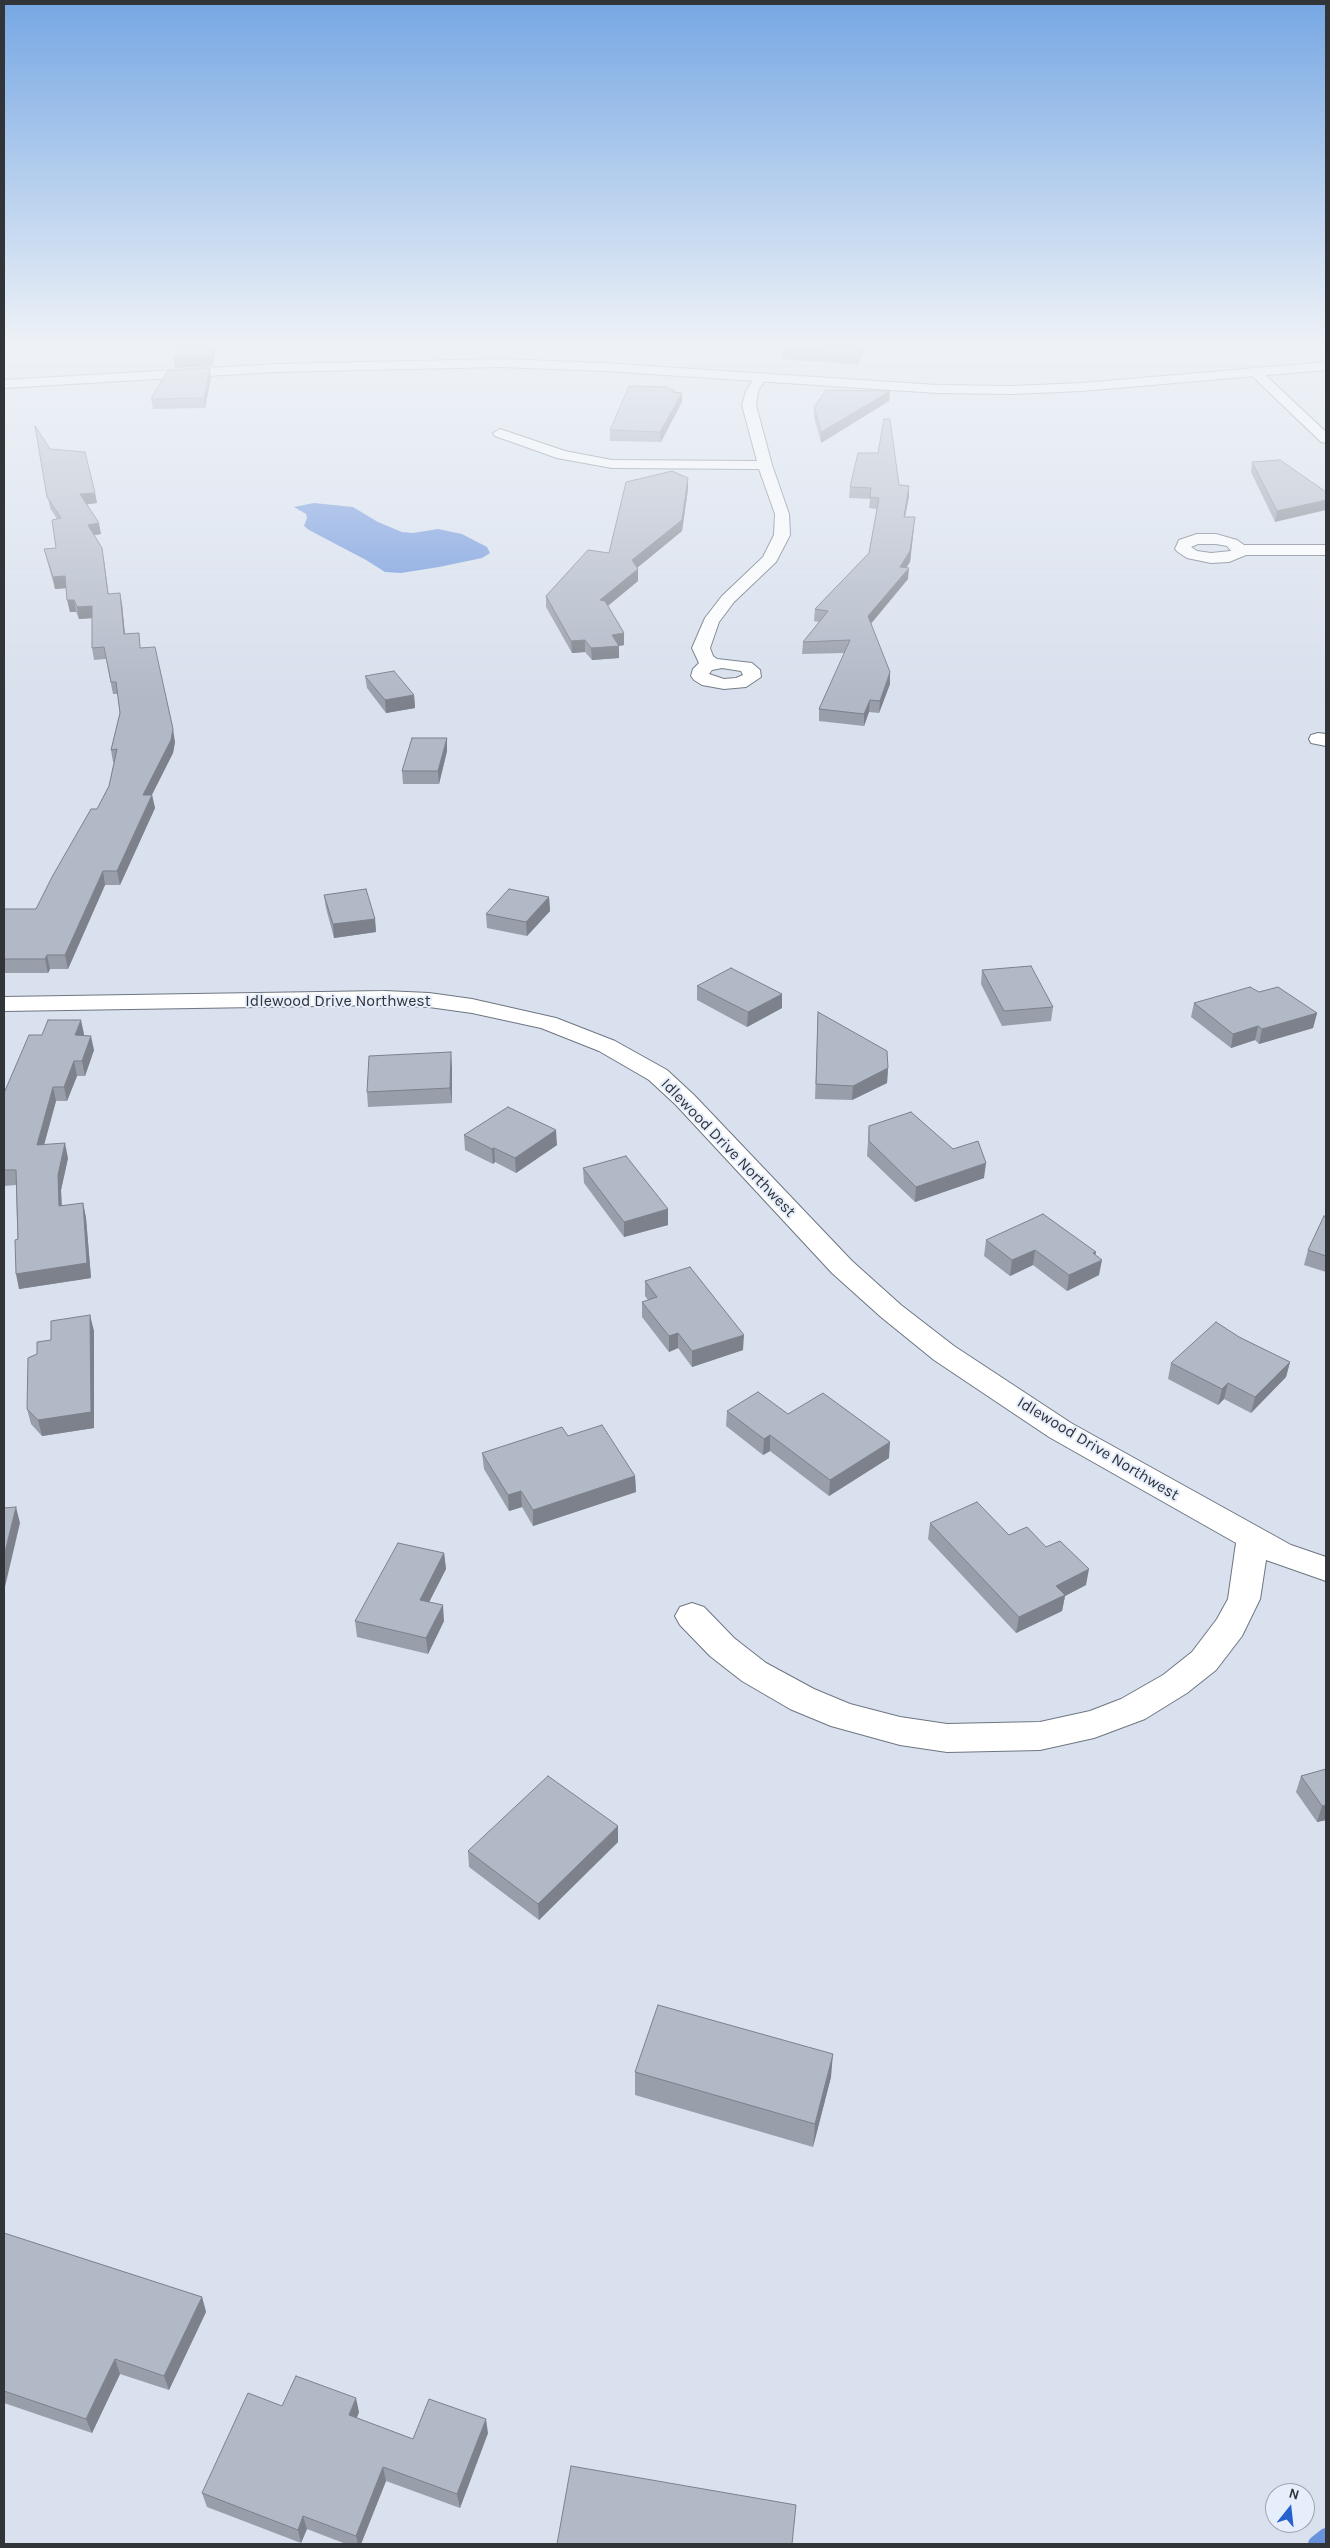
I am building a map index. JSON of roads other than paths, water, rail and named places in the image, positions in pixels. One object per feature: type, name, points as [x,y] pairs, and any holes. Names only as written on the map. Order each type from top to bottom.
[{"type":"street","points":[[606,463],[658,466],[765,465],[782,514],[782,535],[770,559],[728,599],[711,622],[701,648],[705,659],[713,664]]},
{"type":"street","points":[[1240,550],[1326,550]]},
{"type":"street","name":"Idlewood Drive Northwest","points":[[4,1004],[384,998],[429,1000],[472,1006],[548,1023],[606,1046],[658,1075],[685,1100],[842,1267],[891,1311],[944,1352],[1060,1430],[1280,1553],[1326,1569]]},
{"type":"street","points":[[692,1616],[722,1647],[754,1672],[802,1699],[843,1716],[900,1731],[947,1738],[1040,1736],[1094,1724],[1133,1708],[1175,1684],[1204,1661],[1230,1628],[1244,1599],[1253,1538]]},
{"type":"water","points":[[314,503],[353,507],[378,522],[402,532],[413,533],[438,529],[462,534],[487,547],[490,553],[482,558],[439,567],[401,573],[385,572],[304,526],[307,518],[306,514],[294,507]]},
{"type":"waterway","points":[[1316,2544],[1326,2536]]}]
